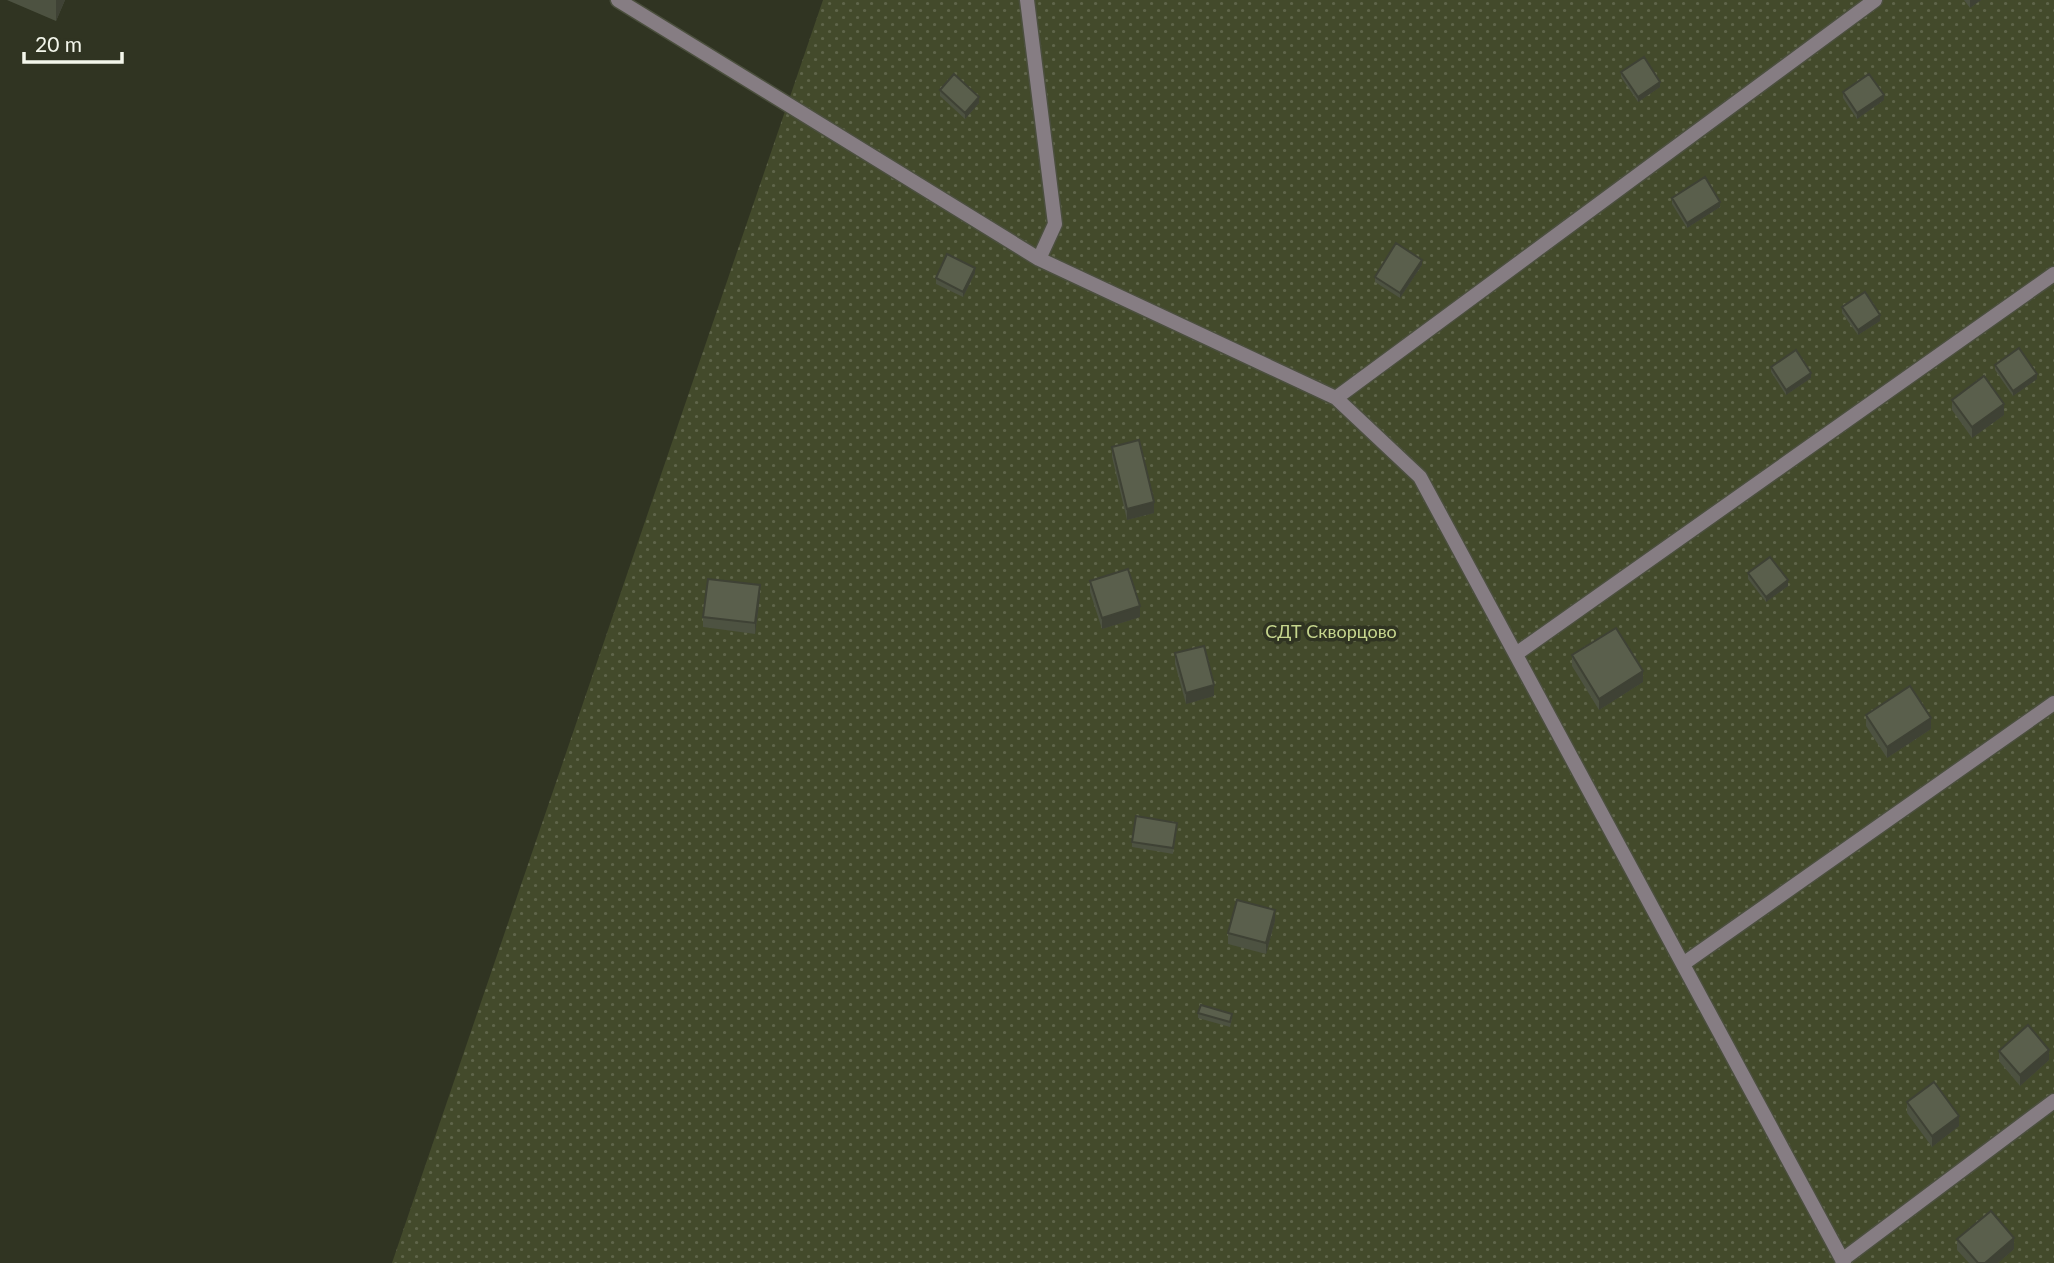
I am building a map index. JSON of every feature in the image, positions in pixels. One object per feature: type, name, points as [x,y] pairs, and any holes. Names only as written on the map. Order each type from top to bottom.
[{"type":"lane","points":[[618,0],[1039,259],[1336,398],[1420,477],[1843,1261],[2054,1101]]},
{"type":"lane","points":[[1027,0],[1055,224],[1039,259]]},
{"type":"lane","points":[[1336,398],[1875,0]]},
{"type":"lane","points":[[1516,654],[2054,274]]},
{"type":"lane","points":[[1683,964],[2054,703]]},
{"type":"green space","name":"СДТ Скворцово","points":[[823,0],[2054,0],[2054,1263],[392,1263]]},
{"type":"building","points":[[1644,57],[1660,82],[1638,97],[1621,72]]},
{"type":"building","points":[[954,74],[979,97],[965,113],[940,90]]},
{"type":"building","points":[[1869,74],[1884,95],[1857,113],[1843,92]]},
{"type":"building","points":[[1705,177],[1720,202],[1687,223],[1672,198]]},
{"type":"building","points":[[1396,243],[1422,260],[1400,293],[1375,277]]},
{"type":"building","points":[[947,254],[975,268],[963,292],[936,278]]},
{"type":"building","points":[[1865,292],[1880,315],[1858,330],[1842,307]]},
{"type":"building","points":[[2019,348],[2037,374],[2013,391],[1995,365]]},
{"type":"building","points":[[1796,350],[1811,373],[1786,390],[1771,367]]},
{"type":"building","points":[[1984,376],[2004,404],[1972,427],[1952,400]]},
{"type":"building","points":[[1139,440],[1154,502],[1127,509],[1112,447]]},
{"type":"building","points":[[1770,557],[1788,580],[1766,597],[1748,573]]},
{"type":"building","points":[[1128,569],[1140,606],[1102,618],[1090,581]]},
{"type":"building","points":[[708,579],[760,585],[755,623],[703,617]]},
{"type":"building","points":[[1616,628],[1643,671],[1599,699],[1572,655]]},
{"type":"building","points":[[1204,646],[1214,685],[1186,693],[1175,653]]},
{"type":"building","points":[[1910,686],[1931,718],[1887,747],[1866,715]]},
{"type":"building","points":[[1136,816],[1177,823],[1173,848],[1132,842]]},
{"type":"building","points":[[1237,900],[1275,910],[1266,943],[1228,933]]},
{"type":"building","points":[[1201,1005],[1232,1014],[1230,1022],[1198,1013]]},
{"type":"building","points":[[2028,1025],[2049,1050],[2020,1075],[1999,1051]]},
{"type":"building","points":[[1934,1082],[1959,1116],[1932,1136],[1907,1102]]},
{"type":"building","points":[[1991,1211],[2014,1238],[1985,1263],[1978,1263],[1957,1239]]}]
